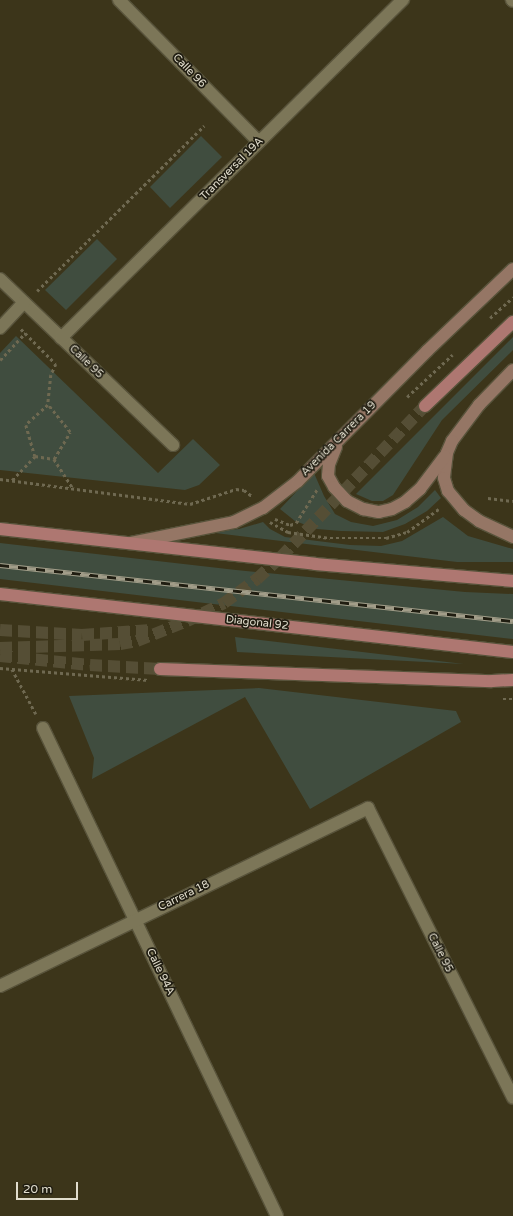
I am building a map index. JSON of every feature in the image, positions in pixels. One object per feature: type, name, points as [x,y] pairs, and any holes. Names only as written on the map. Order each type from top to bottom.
[{"type":"main road","name":"Avenida Carrera 19","points":[[128,543],[234,522],[263,508],[285,493],[427,351],[513,269]]},
{"type":"main road","points":[[426,406],[513,322]]},
{"type":"main road","points":[[340,439],[329,464],[328,476],[334,487],[347,501],[363,509],[379,512],[392,509],[405,502],[420,489],[435,472],[461,428],[479,405],[513,370]]},
{"type":"main road","points":[[447,453],[444,478],[448,491],[453,498],[464,510],[479,521],[513,537]]},
{"type":"main road","points":[[0,522],[53,535]]},
{"type":"main road","points":[[0,529],[323,565],[513,581]]},
{"type":"main road","name":"Diagonal 92","points":[[0,594],[513,652]]},
{"type":"main road","points":[[160,669],[492,681],[513,680]]},
{"type":"street","name":"Calle 96","points":[[119,0],[259,142]]},
{"type":"street","name":"Transversal 19A","points":[[61,338],[403,0]]},
{"type":"street","name":"Calle 95","points":[[0,279],[173,445]]},
{"type":"street","points":[[0,328],[24,302]]},
{"type":"street","name":"Calle 94A","points":[[43,728],[277,1216]]},
{"type":"street","name":"Calle 95","points":[[368,808],[512,1094]]},
{"type":"street","name":"Carrera 18","points":[[0,986],[368,808]]},
{"type":"path","points":[[37,291],[204,126]]},
{"type":"path","points":[[486,322],[513,297]]},
{"type":"path","points":[[9,318],[56,364],[51,375],[48,405],[26,425],[35,456]]},
{"type":"path","points":[[0,360],[25,333]]},
{"type":"path","points":[[404,400],[454,353]]},
{"type":"path","points":[[48,405],[70,432],[54,459]]},
{"type":"path","points":[[35,456],[54,459],[73,488]]},
{"type":"path","points":[[12,480],[35,456]]},
{"type":"path","points":[[0,479],[190,504],[213,498],[236,489],[244,490],[252,496],[270,516],[283,524],[290,525],[296,523],[314,492],[328,476]]},
{"type":"path","points":[[488,498],[513,501]]},
{"type":"path","points":[[263,508],[265,518],[288,532],[330,538],[364,540],[386,538],[407,532],[439,509]]},
{"type":"path","points":[[12,669],[43,728]]},
{"type":"green space","points":[[201,136],[222,157],[170,208],[150,187]]},
{"type":"green space","points":[[97,239],[117,259],[66,310],[45,290]]},
{"type":"green space","points":[[16,336],[158,473],[193,439],[220,465],[199,485],[185,490],[0,470],[0,353]]},
{"type":"green space","points":[[513,337],[513,350],[442,420],[393,495],[383,501],[372,501],[356,494]]},
{"type":"green space","points":[[314,473],[324,496],[335,514],[351,522],[373,526],[397,520],[418,507],[435,490],[441,498],[427,511],[405,524],[383,532],[317,529],[295,521],[280,509]]},
{"type":"green space","points":[[443,517],[468,536],[513,549],[513,562],[457,562],[207,532],[239,529],[263,522],[270,529],[285,537],[350,545],[381,546],[402,541]]},
{"type":"green space","points":[[0,543],[236,570],[465,592],[513,594],[513,639],[0,579]]},
{"type":"green space","points":[[235,637],[464,664],[237,652]]},
{"type":"green space","points":[[259,688],[456,711],[461,722],[310,809],[245,697],[92,779],[94,758],[69,696]]},
{"type":"tunnel","points":[[0,648],[120,644],[137,641],[187,621],[224,603],[257,579],[281,557],[425,406]]},
{"type":"tunnel","points":[[0,630],[82,635],[151,630]]},
{"type":"tunnel","points":[[0,656],[90,665],[160,669]]},
{"type":"railway","points":[[0,565],[513,621]]}]
